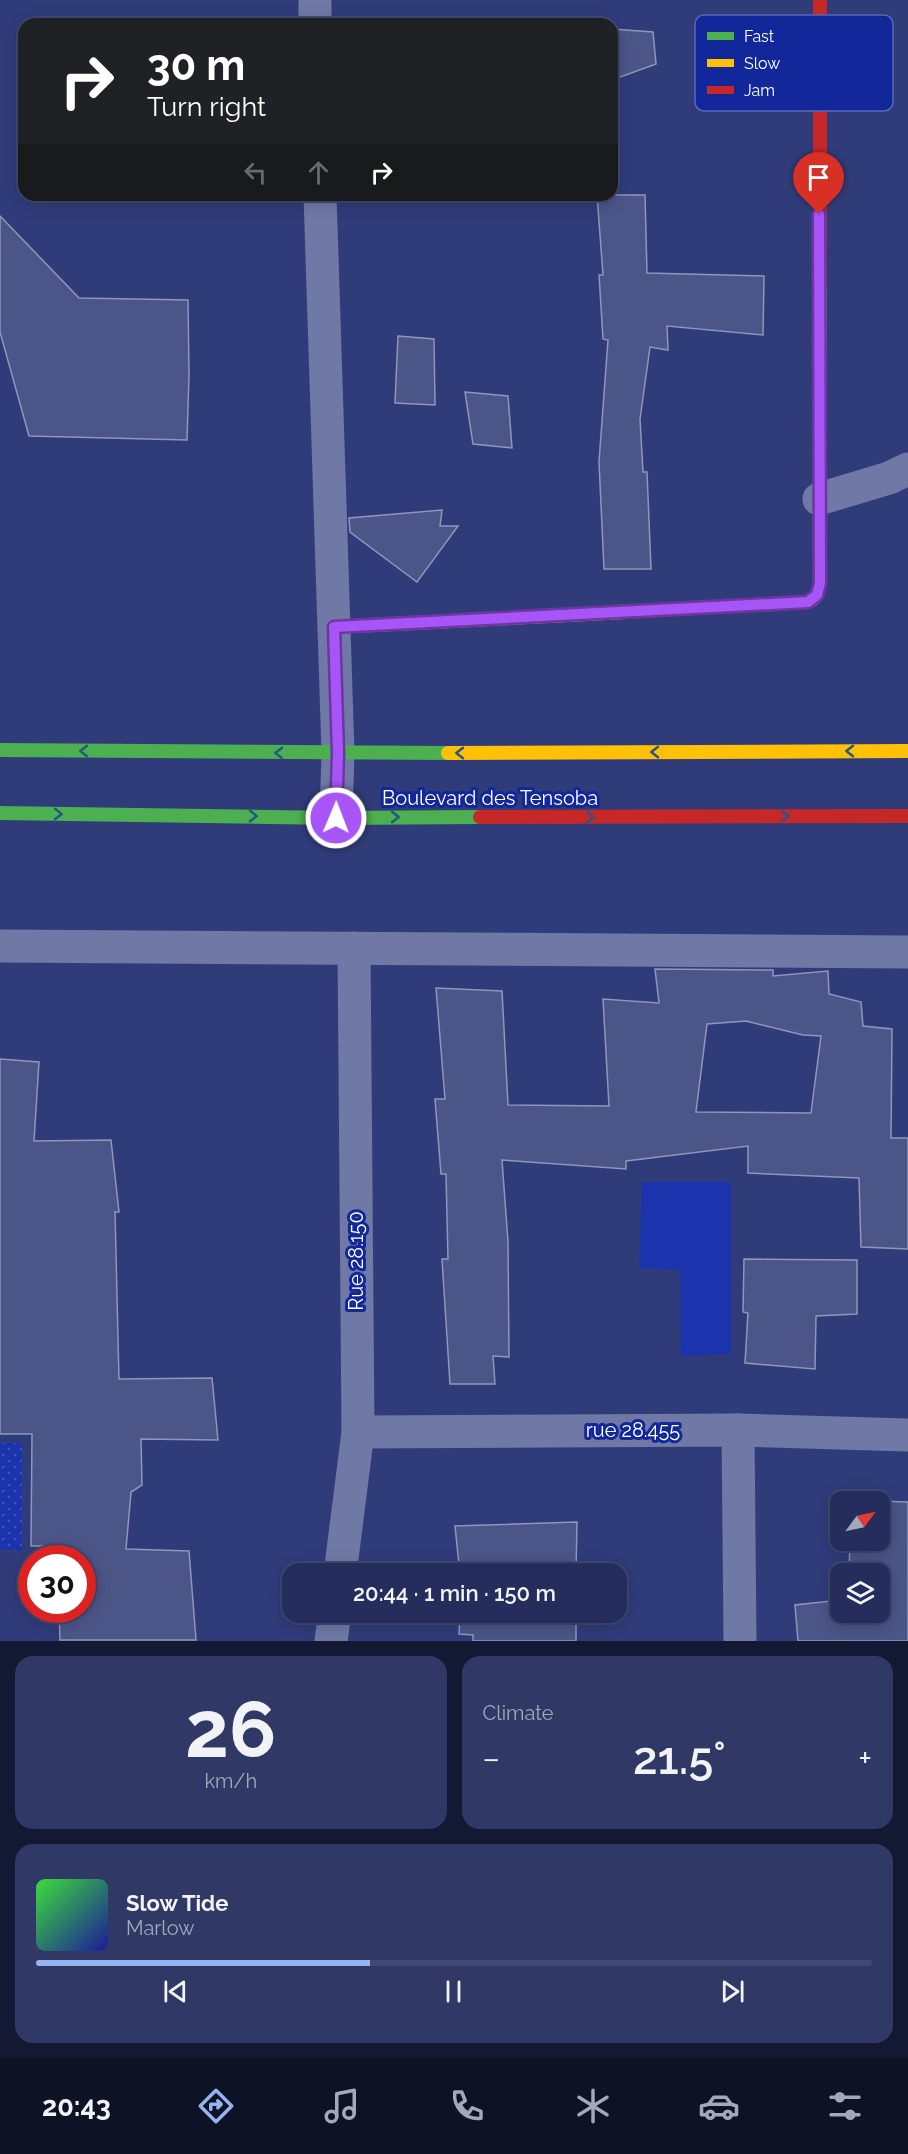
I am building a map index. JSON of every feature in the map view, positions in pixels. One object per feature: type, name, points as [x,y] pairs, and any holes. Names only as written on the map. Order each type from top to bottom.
[{"type":"main road","points":[[820,0],[820,15]]},
{"type":"main road","points":[[334,627],[808,602],[817,595],[820,583],[820,111]]},
{"type":"main road","points":[[0,750],[338,753],[908,751]]},
{"type":"main road","name":"Boulevard des Tensoba","points":[[0,813],[336,818],[908,816]]},
{"type":"street","points":[[315,0],[315,18]]},
{"type":"street","points":[[320,201],[338,753],[336,818]]},
{"type":"street","points":[[819,499],[889,478],[908,469]]},
{"type":"street","points":[[0,946],[908,952]]},
{"type":"street","name":"Rue 28.150","points":[[341,1563],[358,1432],[354,948]]},
{"type":"street","points":[[738,1430],[740,1641]]},
{"type":"street","name":"rue 28.455","points":[[358,1432],[738,1430],[908,1435]]},
{"type":"street","points":[[331,1641],[333,1623]]},
{"type":"shaded area","points":[[642,1182],[731,1182],[731,1354],[681,1356],[680,1270],[639,1268]]},
{"type":"shaded area","points":[[0,1443],[22,1443],[22,1545],[18,1545],[18,1551],[0,1549]]},
{"type":"building","points":[[618,29],[653,32],[656,64],[618,78]]},
{"type":"building","points":[[618,195],[645,195],[647,273],[764,276],[763,335],[667,326],[668,350],[650,347],[640,419],[643,472],[647,472],[651,569],[604,569],[599,462],[608,340],[603,339],[599,275],[603,275],[597,201],[618,201]]},
{"type":"building","points":[[0,216],[79,298],[188,300],[187,440],[29,436],[0,332]]},
{"type":"building","points":[[398,336],[434,339],[435,405],[395,403]]},
{"type":"building","points":[[465,392],[508,396],[512,448],[473,444]]},
{"type":"building","points":[[442,510],[440,526],[458,526],[417,582],[350,532],[349,518]]},
{"type":"building","points":[[655,969],[773,970],[773,976],[828,971],[829,994],[861,1002],[863,1026],[892,1029],[891,1138],[908,1138],[908,1249],[861,1247],[859,1178],[748,1173],[748,1146],[626,1161],[626,1169],[502,1160],[508,1242],[509,1357],[493,1356],[495,1384],[450,1384],[442,1259],[448,1259],[446,1174],[441,1174],[435,1099],[445,1099],[436,988],[502,991],[508,1105],[609,1106],[603,999],[659,1003]],"holes":[[[746,1021],[803,1035],[821,1036],[811,1113],[696,1112],[707,1024]]]},
{"type":"building","points":[[0,1059],[39,1062],[34,1141],[111,1140],[119,1212],[115,1212],[119,1379],[212,1378],[218,1440],[141,1439],[142,1485],[131,1492],[126,1549],[189,1551],[196,1640],[60,1640],[59,1623],[96,1623],[96,1545],[31,1545],[32,1434],[0,1434]]},
{"type":"building","points":[[744,1259],[857,1260],[857,1314],[816,1316],[815,1369],[745,1363],[748,1313],[743,1312]]},
{"type":"building","points":[[890,1501],[908,1502],[908,1641],[798,1641],[795,1605],[830,1601],[830,1623],[890,1623],[890,1563],[849,1563],[850,1551],[890,1551]]},
{"type":"building","points":[[577,1522],[576,1563],[459,1563],[455,1526]]},
{"type":"building","points":[[460,1623],[576,1623],[576,1641],[473,1641],[473,1635],[459,1634]]},
{"type":"traffic: fast","points":[[806,602],[814,598],[820,583],[820,284]]},
{"type":"traffic: fast","points":[[0,750],[448,753]]},
{"type":"traffic: fast","points":[[0,813],[336,818],[480,817]]},
{"type":"traffic: slow","points":[[334,627],[625,612]]},
{"type":"traffic: slow","points":[[448,753],[908,751]]},
{"type":"traffic: jam","points":[[820,0],[820,15]]},
{"type":"traffic: jam","points":[[820,111],[820,284]]},
{"type":"traffic: jam","points":[[625,612],[806,602]]},
{"type":"traffic: jam","points":[[480,817],[908,816]]},
{"type":"route","points":[[336,818],[338,753],[334,627],[808,602],[817,595],[820,583],[819,214]]}]
